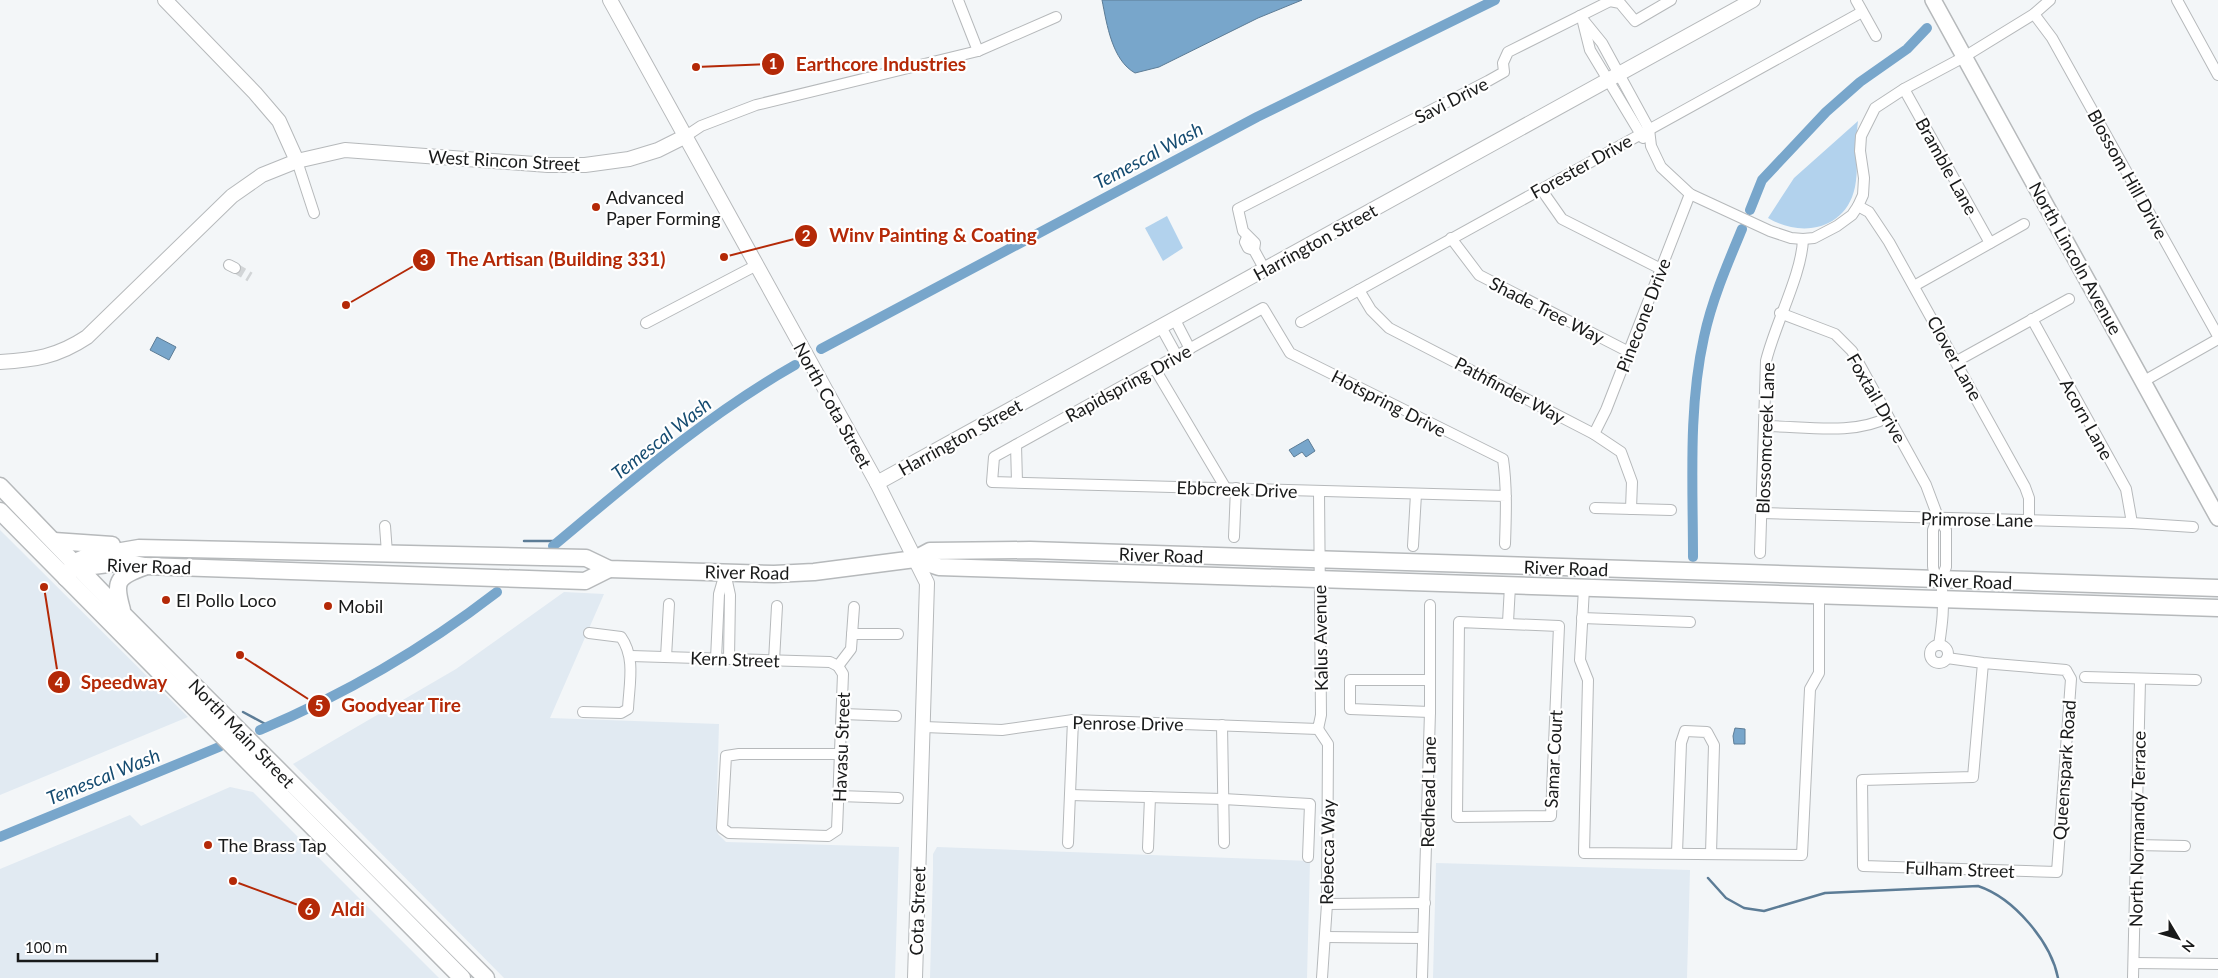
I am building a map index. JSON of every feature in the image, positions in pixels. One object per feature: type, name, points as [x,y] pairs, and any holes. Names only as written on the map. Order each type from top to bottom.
[{"type":"main road","name":"North Lincoln Avenue","points":[[1933,0],[2218,518]]},
{"type":"main road","name":"North Main Street","points":[[0,486],[122,613],[486,978]]},
{"type":"main road","name":"North Main Street","points":[[0,511],[462,978]]},
{"type":"main road","points":[[54,541],[139,548]]},
{"type":"main road","name":"River Road","points":[[66,578],[95,554],[139,548],[387,553],[465,557],[586,558],[609,570]]},
{"type":"main road","name":"River Road","points":[[79,567],[123,562],[145,566],[585,581],[609,570],[774,574],[814,572],[915,559],[930,551],[1030,550],[1940,581],[2218,588]]},
{"type":"main road","points":[[272,569],[292,562],[383,563],[388,560],[387,553]]},
{"type":"main road","points":[[411,574],[427,567],[458,566],[465,557]]},
{"type":"main road","name":"River Road","points":[[915,559],[940,567],[2218,608]]},
{"type":"main road","points":[[122,613],[116,590],[119,580],[125,574],[145,566]]},
{"type":"street","points":[[165,0],[255,93],[279,121],[297,161],[314,213]]},
{"type":"street","name":"North Cota Street","points":[[610,0],[686,136],[755,266],[877,483],[927,583],[920,845]]},
{"type":"street","points":[[958,0],[978,52]]},
{"type":"street","name":"Savi Drive","points":[[1265,270],[1254,250],[1248,248],[1245,242],[1247,237],[1240,224],[1238,209],[1488,81],[1504,72],[1503,63],[1508,52],[1582,19],[1610,1],[1620,3],[1635,21],[1671,0]]},
{"type":"street","name":"Harrington Street","points":[[877,483],[1753,0]]},
{"type":"street","points":[[1856,0],[1876,36]]},
{"type":"street","points":[[1582,19],[1590,50],[1614,78],[1649,129],[1651,146],[1661,167],[1690,194],[1770,231],[1791,238],[1802,239],[1814,238],[1837,226],[1852,215],[1858,206],[1863,195],[1864,178],[1860,151],[1862,136],[1875,108],[1904,89],[1964,57],[2034,14],[2050,0]]},
{"type":"street","points":[[2177,0],[2218,75]]},
{"type":"street","name":"Forester Drive","points":[[1301,322],[1862,12]]},
{"type":"street","name":"Blossom Hill Drive","points":[[2034,14],[2052,38],[2218,337]]},
{"type":"street","name":"West Rincon Street","points":[[0,362],[32,361],[76,345],[87,337],[232,196],[262,175],[297,161],[345,150],[548,165],[585,165],[629,159],[656,151],[701,126],[756,105],[978,52],[1056,17]]},
{"type":"street","points":[[1614,78],[1639,134],[1651,146]]},
{"type":"street","name":"Bramble Lane","points":[[1904,89],[1990,243]]},
{"type":"street","points":[[1541,189],[1562,219],[1661,269]]},
{"type":"street","name":"Pinecone Drive","points":[[1594,434],[1629,352],[1690,194]]},
{"type":"street","name":"Clover Lane","points":[[1858,206],[1869,212],[1957,361],[2025,487],[2029,498],[2029,520]]},
{"type":"street","points":[[1914,286],[2024,224]]},
{"type":"street","name":"Shade Tree Way","points":[[1451,238],[1479,275],[1629,352]]},
{"type":"street","name":"Blossomcreek Lane","points":[[1760,553],[1766,361],[1780,313],[1799,263],[1802,239]]},
{"type":"street","points":[[646,323],[755,266]]},
{"type":"street","name":"Pathfinder Way","points":[[1359,290],[1371,310],[1389,328],[1594,434],[1621,452],[1632,482],[1631,509]]},
{"type":"street","points":[[1957,361],[2069,299]]},
{"type":"street","name":"Rapidspring Drive","points":[[994,458],[1263,308]]},
{"type":"street","name":"Hotspring Drive","points":[[1263,308],[1290,353],[1503,459],[1506,496]]},
{"type":"street","name":"Foxtail Drive","points":[[1780,313],[1835,334],[1852,351],[1926,486],[1938,518],[1946,530],[1946,567],[1940,581]]},
{"type":"street","name":"Acorn Lane","points":[[2032,319],[2126,489],[2132,523]]},
{"type":"street","points":[[1175,320],[1190,349]]},
{"type":"street","points":[[1161,327],[1177,356]]},
{"type":"street","points":[[2144,381],[2218,337]]},
{"type":"street","points":[[1154,368],[1225,488]]},
{"type":"street","points":[[1764,426],[1857,428],[1878,423],[1888,417]]},
{"type":"street","points":[[1016,445],[1017,482]]},
{"type":"street","name":"Ebbcreek Drive","points":[[994,458],[992,482],[1506,496]]},
{"type":"street","points":[[1234,537],[1236,488]]},
{"type":"street","name":"Kalus Avenue","points":[[1318,729],[1321,715],[1318,561],[1319,492]]},
{"type":"street","points":[[1413,546],[1416,494]]},
{"type":"street","points":[[1505,544],[1506,496]]},
{"type":"street","points":[[1595,508],[1671,510]]},
{"type":"street","name":"Primrose Lane","points":[[1762,513],[2132,523],[2193,527]]},
{"type":"street","points":[[385,526],[387,553]]},
{"type":"street","points":[[716,659],[719,594],[725,572]]},
{"type":"street","points":[[725,572],[730,595],[728,659]]},
{"type":"street","points":[[1939,645],[1943,600],[1940,581]]},
{"type":"street","points":[[1508,622],[1510,586]]},
{"type":"street","points":[[1584,588],[1580,660],[1588,680],[1584,853],[1802,855],[1810,689],[1819,672],[1819,596]]},
{"type":"street","points":[[666,657],[669,604]]},
{"type":"street","name":"Redhead Lane","points":[[1422,978],[1430,712],[1430,605]]},
{"type":"street","points":[[774,660],[777,606]]},
{"type":"street","points":[[838,666],[851,649],[854,607]]},
{"type":"street","points":[[1582,618],[1690,622]]},
{"type":"street","name":"Samar Court","points":[[1459,622],[1508,622],[1559,626],[1551,816],[1457,817],[1459,622]]},
{"type":"street","points":[[583,712],[621,714],[628,709],[631,656],[621,637],[589,633]]},
{"type":"street","points":[[852,634],[898,634]]},
{"type":"street","points":[[1939,645],[1947,649],[1947,658]]},
{"type":"street","points":[[1939,645],[1932,649],[1931,658],[1939,663],[1947,658],[1983,663]]},
{"type":"street","name":"Kern Street","points":[[631,656],[830,662],[838,666]]},
{"type":"street","name":"Queenspark Road","points":[[1983,663],[2066,670],[2071,679],[2057,872]]},
{"type":"street","name":"Fulham Street","points":[[1983,663],[1973,777],[1862,780],[1863,866],[2057,872]]},
{"type":"street","name":"Havasu Street","points":[[838,666],[843,674],[842,754],[837,830],[828,836],[729,833],[722,828],[726,756],[739,754],[842,754]]},
{"type":"street","points":[[2085,678],[2196,680]]},
{"type":"street","points":[[1430,680],[1350,680],[1350,709],[1430,712]]},
{"type":"street","name":"North Normandy Terrace","points":[[2134,978],[2140,680]]},
{"type":"street","points":[[842,714],[896,716]]},
{"type":"street","points":[[1068,843],[1073,720]]},
{"type":"street","name":"Penrose Drive","points":[[924,727],[1002,730],[1073,720],[1318,729]]},
{"type":"street","points":[[1222,725],[1224,843]]},
{"type":"street","name":"Rebecca Way","points":[[1318,729],[1328,744],[1327,904],[1322,978]]},
{"type":"street","points":[[1677,853],[1681,752],[1685,731],[1707,732],[1714,744],[1711,854]]},
{"type":"street","points":[[1070,795],[1223,799],[1310,804],[1308,857]]},
{"type":"street","points":[[839,796],[898,798]]},
{"type":"street","points":[[1148,848],[1150,797]]},
{"type":"street","name":"Cota Street","points":[[915,978],[920,845]]},
{"type":"street","points":[[2136,845],[2185,846]]},
{"type":"street","points":[[1327,904],[1425,903]]},
{"type":"street","points":[[1324,937],[1423,938]]},
{"type":"street","points":[[2134,963],[2218,964]]},
{"type":"shaded area","points":[[1102,0],[1302,0],[1258,18],[1159,67],[1135,73],[1127,67],[1116,51]]},
{"type":"shaded area","points":[[1858,121],[1855,187],[1850,201],[1842,213],[1832,221],[1808,228],[1794,228],[1768,218],[1794,178]]},
{"type":"shaded area","points":[[1167,216],[1183,248],[1163,261],[1145,228]]},
{"type":"shaded area","points":[[157,337],[176,347],[169,360],[150,350]]},
{"type":"shaded area","points":[[1308,439],[1315,451],[1306,457],[1302,452],[1294,457],[1289,450]]},
{"type":"shaded area","points":[[0,530],[188,717],[0,795]]},
{"type":"shaded area","points":[[564,592],[604,594],[550,718],[719,724],[716,826],[718,834],[726,842],[899,847],[895,978],[504,978],[293,764],[456,669]]},
{"type":"shaded area","points":[[1735,728],[1745,729],[1745,744],[1734,744]]},
{"type":"shaded area","points":[[230,787],[253,792],[439,978],[0,978],[0,869],[130,815],[141,826]]},
{"type":"shaded area","points":[[937,847],[1310,861],[1307,978],[930,978],[933,854]]},
{"type":"shaded area","points":[[1436,863],[1690,870],[1687,978],[1433,978]]},
{"type":"waterway","name":"Temescal Wash","points":[[821,349],[1257,117],[1495,0]]},
{"type":"waterway","points":[[1750,210],[1762,180],[1826,112],[1860,82],[1907,49],[1927,28]]},
{"type":"waterway","points":[[1693,557],[1693,419],[1699,364],[1711,310],[1742,229]]},
{"type":"waterway","name":"Temescal Wash","points":[[553,546],[700,427],[763,384],[795,365]]},
{"type":"waterway","points":[[524,541],[558,541]]},
{"type":"waterway","name":"Temescal Wash","points":[[260,730],[323,701],[383,669],[441,633],[497,592]]},
{"type":"waterway","points":[[243,712],[269,726]]},
{"type":"waterway","name":"Temescal Wash","points":[[0,837],[219,747]]},
{"type":"waterway","points":[[1708,878],[1726,898],[1744,908],[1764,911],[1825,893],[1978,886],[2005,900],[2029,923],[2048,950],[2058,978]]},
{"type":"tunnel","points":[[235,268],[250,277]]},
{"type":"place","name":"Earthcore Industries","points":[[696,67]]},
{"type":"place","name":"Advanced Paper Forming","points":[[596,207]]},
{"type":"place","name":"Winv Painting & Coating","points":[[724,257]]},
{"type":"place","name":"The Artisan (Building 331)","points":[[346,305]]},
{"type":"place","name":"Speedway","points":[[44,587]]},
{"type":"place","name":"El Pollo Loco","points":[[166,600]]},
{"type":"place","name":"Mobil","points":[[328,606]]},
{"type":"place","name":"Goodyear Tire","points":[[240,655]]},
{"type":"place","name":"The Brass Tap","points":[[208,845]]},
{"type":"place","name":"Aldi","points":[[233,881]]}]
